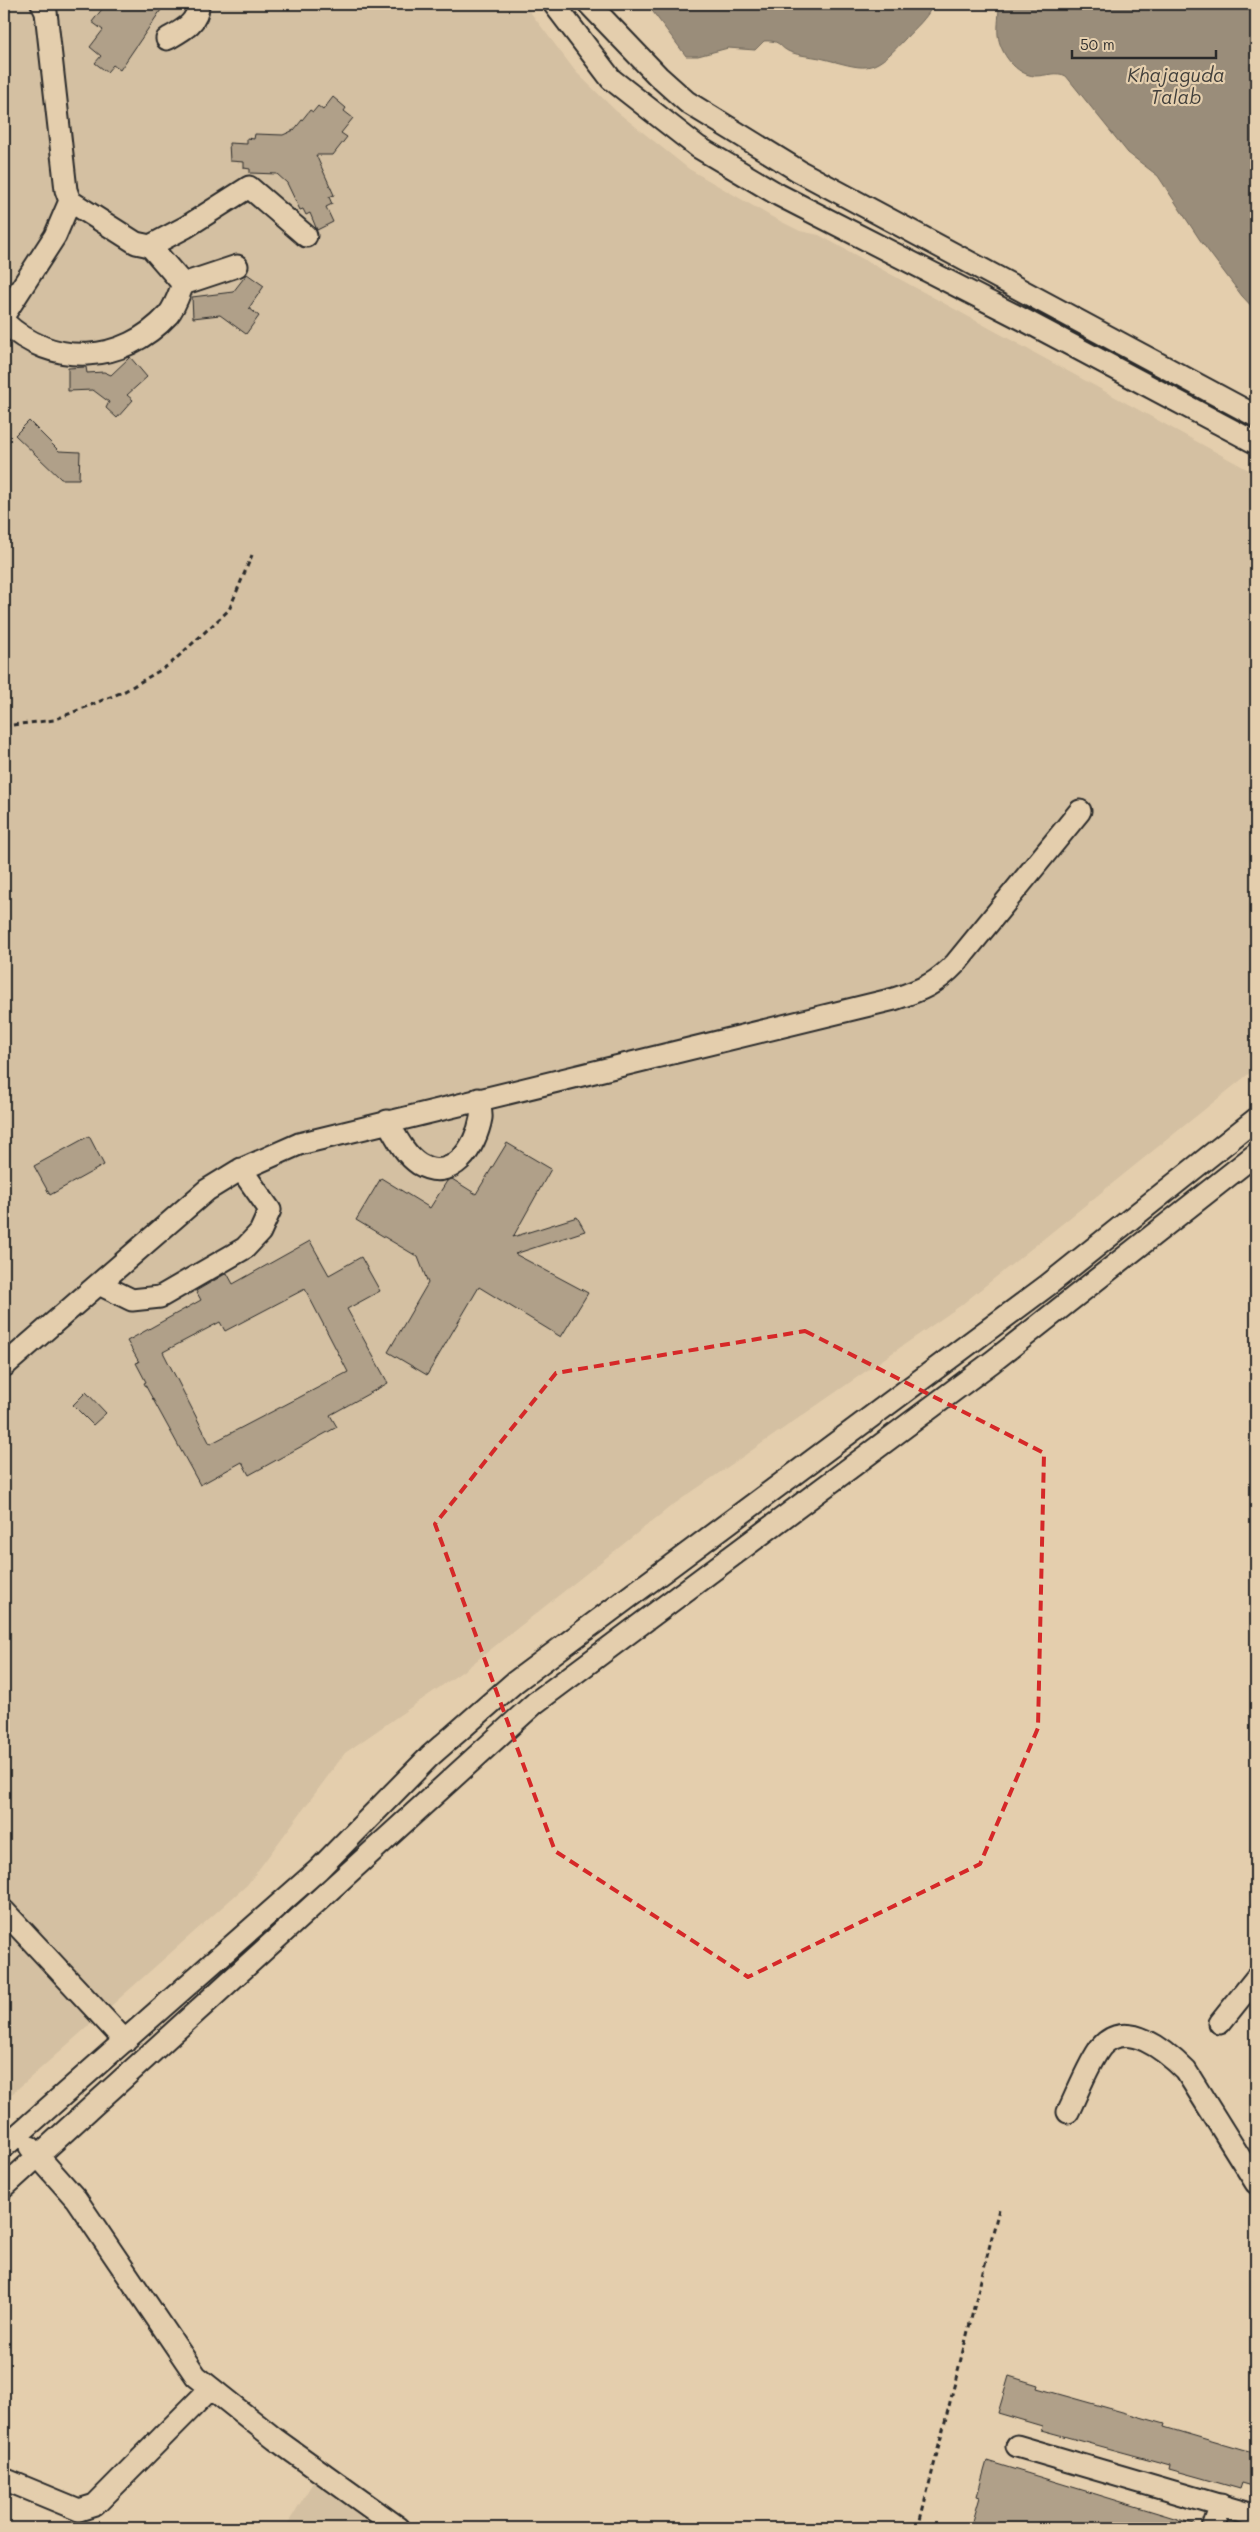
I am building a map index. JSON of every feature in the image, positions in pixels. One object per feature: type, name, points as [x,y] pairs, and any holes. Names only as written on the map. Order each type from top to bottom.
[{"type":"street","points":[[42,4],[46,12],[66,190],[70,201],[136,243],[150,246],[184,284]]},
{"type":"street","points":[[167,39],[187,28],[199,11],[198,4]]},
{"type":"street","points":[[554,4],[610,79],[698,147],[779,195],[1026,321],[1256,443]]},
{"type":"street","points":[[589,4],[658,76],[687,102],[740,135],[799,171],[1256,416]]},
{"type":"street","points":[[150,246],[186,227],[249,188],[306,236]]},
{"type":"street","points":[[4,315],[56,236],[70,201]]},
{"type":"street","points":[[4,322],[16,334],[33,344],[50,350],[88,355],[109,353],[143,338],[169,313],[184,284],[236,266]]},
{"type":"street","points":[[4,1366],[207,1190],[241,1169],[299,1144],[387,1121],[884,1002],[926,988],[942,978],[956,963],[1080,811]]},
{"type":"street","points":[[387,1121],[408,1155],[427,1168],[444,1170],[454,1166],[468,1153],[481,1116],[478,1099]]},
{"type":"street","points":[[4,2148],[318,1870],[430,1756],[514,1682],[1048,1285],[1256,1119]]},
{"type":"street","points":[[4,2187],[535,1703],[992,1362],[1256,1154]]},
{"type":"street","points":[[99,1284],[132,1300],[154,1300],[246,1248],[260,1232],[270,1210],[241,1169]]},
{"type":"street","points":[[4,1911],[124,2041]]},
{"type":"street","points":[[1220,2022],[1256,1978]]},
{"type":"street","points":[[1068,2112],[1101,2048],[1112,2037],[1131,2036],[1151,2044],[1173,2058],[1186,2071],[1256,2183]]},
{"type":"street","points":[[20,2134],[76,2199],[196,2376],[275,2439],[399,2528]]},
{"type":"street","points":[[4,2480],[79,2510],[95,2505],[211,2388]]},
{"type":"street","points":[[1017,2446],[1256,2516]]},
{"type":"street","points":[[1213,2528],[1221,2505]]},
{"type":"path","points":[[4,726],[54,720],[125,691],[169,665],[229,610],[252,555]]},
{"type":"path","points":[[918,2528],[999,2210]]},
{"type":"highlighted area","points":[[805,1331],[1044,1453],[1038,1728],[980,1864],[748,1977],[555,1851],[435,1524],[556,1373]]},
{"type":"shaded area","points":[[4,4],[524,4],[576,72],[616,111],[689,169],[772,217],[800,231],[819,235],[1256,474],[1256,1068],[960,1306],[670,1507],[466,1669],[345,1753],[247,1885],[4,2101]]},
{"type":"shaded area","points":[[320,2471],[399,2528],[285,2528]]},
{"type":"water","points":[[647,4],[933,4],[925,18],[883,60],[875,65],[858,67],[790,52],[777,43],[770,41],[764,41],[755,50],[728,48],[698,56],[686,56]]},
{"type":"water","name":"Khajaguda Talab","points":[[998,4],[1256,4],[1256,311],[1242,296],[1200,240],[1158,176],[1128,153],[1066,76],[1059,74],[1028,75],[1021,72],[1010,62],[999,42]]},
{"type":"building","points":[[106,4],[165,4],[120,70],[113,65],[107,72],[95,63],[101,56],[90,47],[103,30],[92,22]]},
{"type":"building","points":[[333,97],[346,108],[344,111],[353,118],[341,133],[347,137],[333,155],[316,155],[334,195],[329,197],[332,204],[326,207],[333,222],[317,230],[310,213],[306,215],[303,209],[300,210],[287,183],[277,174],[250,173],[250,169],[244,168],[244,162],[230,161],[229,143],[247,144],[247,138],[254,139],[255,134],[283,135],[294,130],[310,110],[313,112],[318,106],[323,110]]},
{"type":"building","points":[[247,274],[264,286],[249,308],[259,316],[246,334],[220,315],[193,318],[192,297],[233,292]]},
{"type":"building","points":[[130,357],[147,377],[127,395],[133,400],[117,418],[106,408],[109,402],[93,390],[68,391],[68,368],[86,367],[87,373],[104,372],[111,375]]},
{"type":"building","points":[[29,421],[59,451],[80,452],[79,479],[61,479],[15,435]]},
{"type":"building","points":[[89,1136],[104,1165],[50,1195],[34,1166]]},
{"type":"building","points":[[507,1143],[551,1169],[513,1237],[577,1217],[585,1231],[515,1254],[588,1293],[561,1337],[479,1287],[427,1375],[388,1352],[428,1283],[418,1257],[356,1220],[381,1178],[430,1208],[447,1181],[452,1179],[476,1194]]},
{"type":"building","points":[[310,1241],[329,1275],[361,1257],[380,1291],[347,1309],[388,1383],[330,1415],[337,1427],[249,1475],[242,1462],[200,1485],[144,1383],[146,1382],[136,1363],[139,1362],[127,1341],[201,1300],[196,1291],[227,1273],[233,1284]],"holes":[[[305,1289],[348,1372],[210,1444],[163,1352],[220,1322],[225,1331]]]},
{"type":"building","points":[[86,1392],[106,1413],[93,1425],[73,1405]]},
{"type":"building","points":[[1009,2376],[1038,2385],[1037,2388],[1165,2424],[1164,2427],[1256,2454],[1256,2487],[1242,2483],[1240,2489],[1169,2469],[1170,2465],[1041,2430],[1042,2426],[998,2413]]},
{"type":"building","points":[[987,2461],[1194,2524],[1193,2528],[971,2528],[980,2497],[977,2496]]}]
